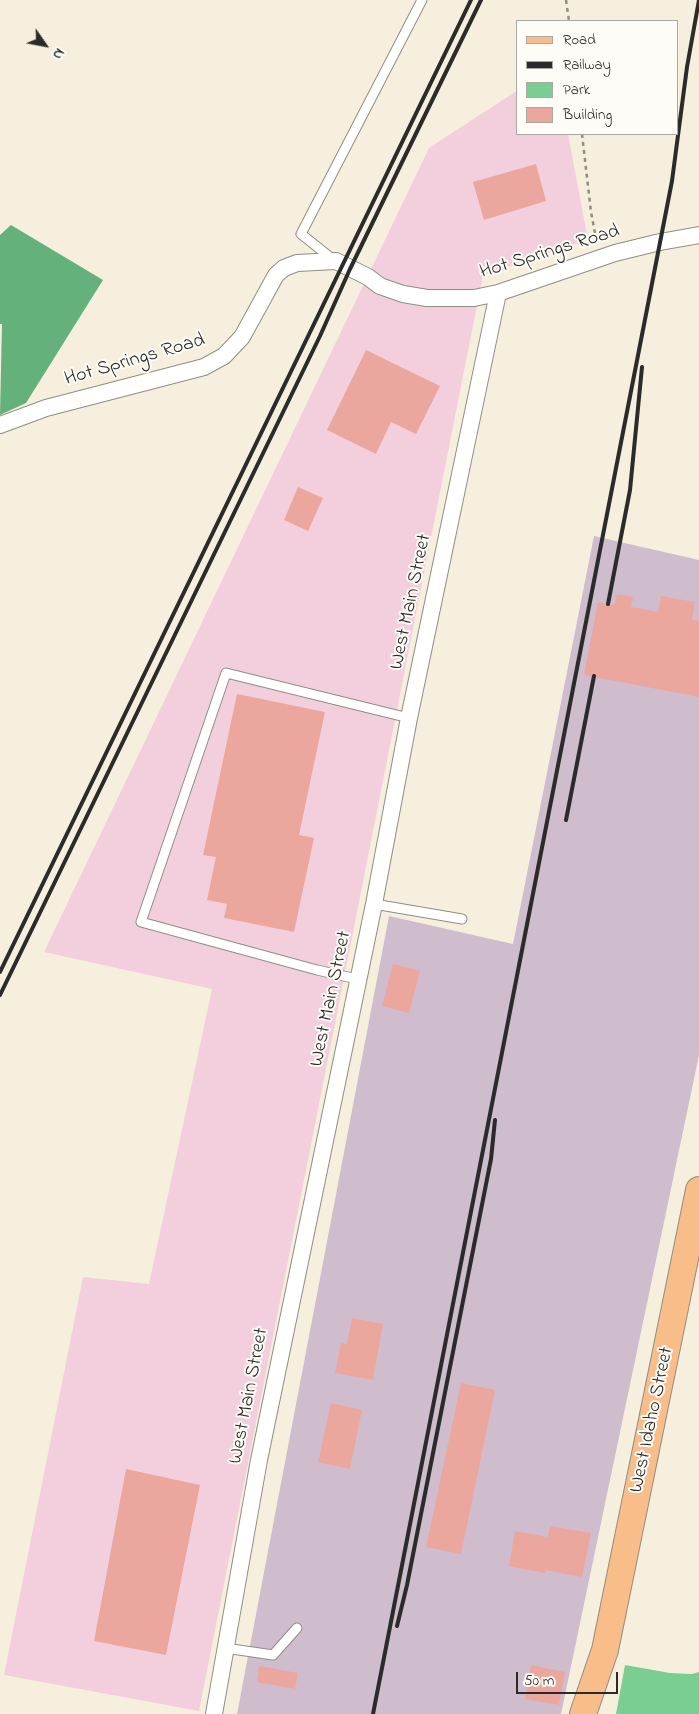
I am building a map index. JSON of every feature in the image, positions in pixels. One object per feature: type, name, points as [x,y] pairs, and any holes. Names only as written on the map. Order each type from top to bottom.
[{"type":"main road","name":"West Idaho Street","points":[[583,1714],[605,1650],[699,1190]]},
{"type":"main road","name":"West Idaho Street","points":[[602,1714],[605,1650]]},
{"type":"street","name":"Hot Springs Road","points":[[0,425],[46,408],[204,367],[224,356],[236,345],[276,275],[284,268],[297,263],[336,261],[368,277],[380,286],[402,294],[448,299],[474,298],[498,293],[599,258],[660,242],[699,235]]},
{"type":"street","name":"West Main Street","points":[[214,1714],[259,1460],[498,293]]},
{"type":"lane","points":[[336,261],[301,234],[422,0]]},
{"type":"lane","points":[[357,979],[317,970],[141,922],[226,673],[410,718]]},
{"type":"lane","points":[[374,904],[462,919]]},
{"type":"lane","points":[[225,1648],[273,1656],[297,1628]]},
{"type":"path","points":[[566,0],[568,20]]},
{"type":"path","points":[[582,135],[591,212],[599,258]]},
{"type":"shaded area","points":[[516,91],[516,135],[568,135],[588,240],[483,275],[199,1711],[4,1675],[83,1277],[149,1284],[212,989],[44,952],[429,148]]},
{"type":"shaded area","points":[[594,536],[699,560],[699,1055],[561,1714],[237,1714],[389,916],[513,944]]},
{"type":"green space","points":[[11,225],[103,280],[26,403],[0,415],[2,324],[0,324],[0,235]]},
{"type":"green space","points":[[625,1665],[670,1673],[692,1674],[699,1672],[699,1714],[616,1714]]},
{"type":"building","points":[[536,164],[546,201],[484,220],[473,182]]},
{"type":"building","points":[[366,350],[440,386],[416,434],[391,422],[376,454],[327,430]]},
{"type":"building","points":[[298,487],[323,498],[308,531],[284,520]]},
{"type":"building","points":[[617,594],[633,597],[631,607],[658,612],[661,596],[695,602],[692,620],[699,621],[699,697],[584,675],[598,602],[614,605]]},
{"type":"building","points":[[237,694],[325,712],[299,835],[314,838],[294,932],[224,918],[227,904],[207,900],[216,857],[203,855]]},
{"type":"building","points":[[393,964],[420,971],[409,1013],[382,1006]]},
{"type":"building","points":[[352,1318],[383,1324],[373,1380],[335,1373],[341,1343],[347,1344]]},
{"type":"building","points":[[461,1383],[495,1390],[461,1554],[426,1547]]},
{"type":"building","points":[[331,1403],[362,1410],[350,1469],[318,1462]]},
{"type":"building","points":[[126,1469],[200,1485],[166,1655],[94,1641]]},
{"type":"building","points":[[550,1526],[591,1533],[582,1577],[545,1570],[545,1573],[509,1566],[515,1531],[548,1537]]},
{"type":"building","points":[[531,1665],[565,1672],[559,1705],[525,1699]]},
{"type":"building","points":[[259,1666],[298,1673],[295,1689],[257,1682]]},
{"type":"railway","points":[[0,972],[471,0]]},
{"type":"railway","points":[[0,995],[481,0]]},
{"type":"railway","points":[[679,128],[699,0]]},
{"type":"railway","points":[[373,1714],[672,181],[678,135]]},
{"type":"railway","points":[[608,604],[630,490],[642,367]]},
{"type":"railway","points":[[566,820],[594,676]]},
{"type":"railway","points":[[397,1626],[407,1585],[491,1159],[495,1120]]}]
